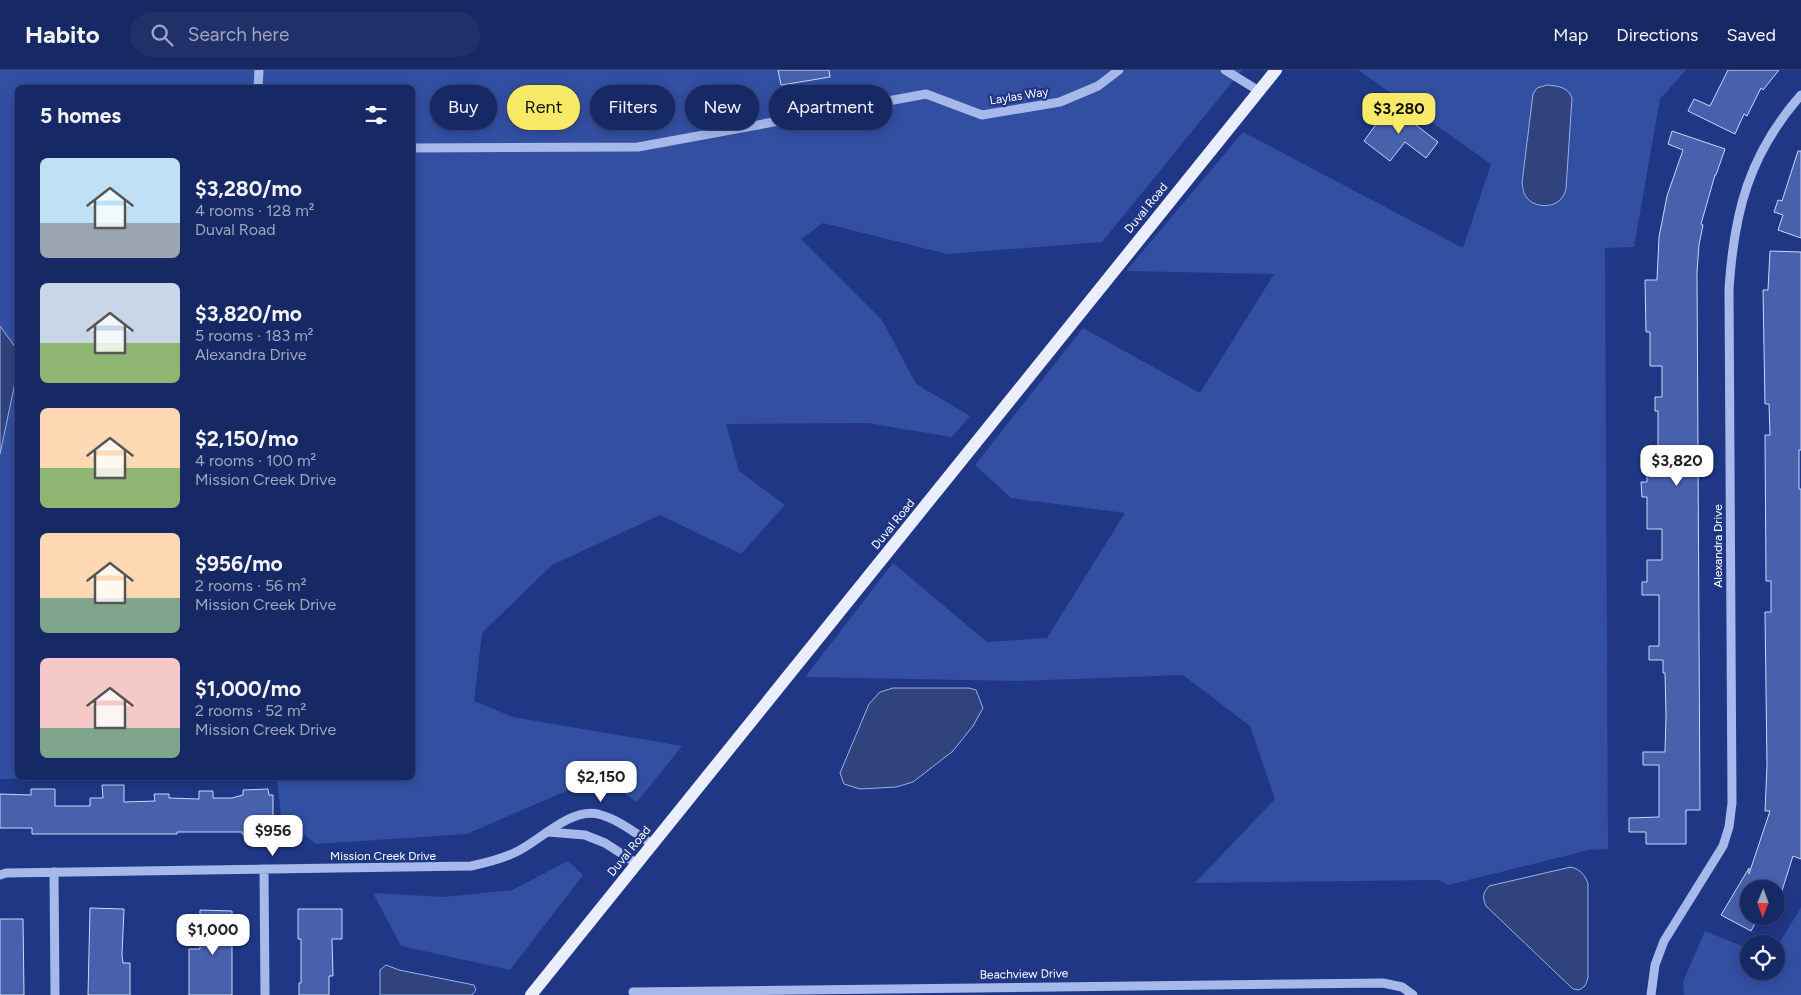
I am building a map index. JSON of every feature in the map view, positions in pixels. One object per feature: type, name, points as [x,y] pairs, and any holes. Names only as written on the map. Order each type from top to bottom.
[{"type":"main road","name":"Duval Road","points":[[531,995],[1276,70]]},
{"type":"street","points":[[258,85],[259,70]]},
{"type":"street","name":"Laylas Way","points":[[415,148],[638,147],[926,94],[982,115],[1060,102],[1098,86],[1119,70]]},
{"type":"street","points":[[1226,70],[1259,91]]},
{"type":"street","name":"Alexandra Drive","points":[[1651,995],[1655,965],[1664,941],[1723,846],[1729,827],[1732,804],[1729,299],[1731,253],[1737,219],[1757,159],[1772,131],[1801,95]]},
{"type":"street","name":"Mission Creek Drive","points":[[0,875],[6,873],[54,872],[471,866],[493,861],[516,852],[575,815],[596,814],[617,821],[652,844]]},
{"type":"street","points":[[548,832],[584,835],[605,843],[636,863]]},
{"type":"street","points":[[264,869],[265,995]]},
{"type":"street","points":[[54,872],[55,995]]},
{"type":"street","name":"Beachview Drive","points":[[633,992],[1383,983],[1402,987],[1413,995]]},
{"type":"street","points":[[1202,985],[1202,995]]},
{"type":"shaded area","points":[[0,70],[1242,70],[1102,242],[947,254],[823,223],[801,239],[882,320],[916,384],[970,416],[952,437],[868,423],[726,424],[739,471],[785,505],[741,554],[660,515],[552,565],[482,633],[474,701],[513,717],[682,746],[637,802],[619,790],[580,785],[467,834],[316,844],[281,816],[277,780],[415,780],[415,85],[15,85],[15,348],[0,326]]},
{"type":"shaded area","points":[[1358,70],[1686,70],[1660,99],[1634,247],[1605,248],[1608,849],[1589,850],[1448,885],[1439,880],[1195,883],[1275,799],[1250,726],[1183,675],[1019,681],[805,677],[893,563],[987,642],[1047,638],[1125,513],[1011,498],[975,465],[1083,328],[1200,393],[1274,274],[1126,271],[1243,132],[1463,248],[1491,164]]},
{"type":"shaded area","points":[[1547,85],[1565,89],[1572,98],[1566,189],[1560,200],[1547,206],[1536,204],[1528,199],[1522,183],[1533,94],[1537,88]]},
{"type":"shaded area","points":[[0,326],[15,347],[15,383],[0,454]]},
{"type":"shaded area","points":[[15,383],[15,779],[0,779],[0,454]]},
{"type":"shaded area","points":[[893,688],[969,688],[976,690],[983,708],[973,726],[953,751],[913,782],[896,787],[860,789],[844,784],[840,773],[869,704],[880,692]]},
{"type":"shaded area","points":[[568,861],[583,875],[510,970],[401,946],[373,893],[443,897],[512,890]]},
{"type":"shaded area","points":[[1571,867],[1582,873],[1588,884],[1588,978],[1585,986],[1579,990],[1573,989],[1486,906],[1484,898],[1484,893],[1489,886]]},
{"type":"shaded area","points":[[1801,907],[1801,995],[1684,995],[1683,982],[1705,931],[1740,945],[1740,980],[1785,980],[1784,935]]},
{"type":"shaded area","points":[[386,965],[399,970],[474,985],[476,990],[472,995],[380,995],[380,970]]},
{"type":"building","points":[[778,70],[829,70],[830,77],[781,85]]},
{"type":"building","points":[[1728,70],[1779,70],[1763,90],[1761,88],[1747,116],[1744,114],[1735,134],[1688,111],[1694,99],[1710,106]]},
{"type":"building","points":[[1390,105],[1438,142],[1426,158],[1405,142],[1390,161],[1364,141]]},
{"type":"building","points":[[1672,131],[1725,149],[1715,175],[1701,224],[1703,225],[1697,272],[1700,810],[1686,810],[1686,844],[1646,844],[1646,832],[1629,832],[1629,818],[1659,817],[1659,765],[1643,765],[1643,752],[1665,752],[1666,716],[1663,660],[1649,660],[1649,646],[1659,646],[1659,595],[1642,595],[1642,582],[1647,582],[1647,560],[1662,560],[1662,529],[1647,529],[1647,497],[1642,497],[1641,482],[1647,482],[1647,450],[1658,450],[1658,411],[1655,411],[1655,397],[1662,397],[1662,366],[1650,366],[1650,332],[1646,332],[1645,280],[1657,280],[1659,237],[1667,196],[1683,150],[1668,144]]},
{"type":"building","points":[[1798,151],[1801,151],[1801,238],[1778,230],[1783,215],[1774,212],[1778,200],[1782,201]]},
{"type":"building","points":[[1770,251],[1801,252],[1801,450],[1799,450],[1799,489],[1801,489],[1801,859],[1793,856],[1785,881],[1742,880],[1749,868],[1749,874],[1770,811],[1765,811],[1767,766],[1765,612],[1771,612],[1771,581],[1766,581],[1765,435],[1770,435],[1769,404],[1765,404],[1763,290],[1768,290]]},
{"type":"building","points":[[102,785],[124,785],[124,802],[155,801],[154,794],[169,794],[169,798],[199,799],[199,791],[213,791],[213,798],[232,798],[243,795],[243,790],[268,789],[269,795],[273,795],[273,818],[259,818],[259,834],[242,834],[242,832],[177,832],[177,834],[32,834],[32,828],[0,828],[0,794],[31,795],[31,789],[55,789],[55,806],[90,806],[90,798],[103,798]]},
{"type":"building","points":[[1740,883],[1740,925],[1754,925],[1751,931],[1721,915]]},
{"type":"building","points":[[90,908],[124,909],[122,955],[123,963],[130,963],[130,995],[88,995]]},
{"type":"building","points":[[298,909],[342,909],[342,939],[332,939],[333,976],[329,976],[329,995],[299,995],[299,983],[301,983],[301,939],[298,939]]},
{"type":"building","points":[[200,910],[232,911],[232,995],[189,995],[189,949],[200,949]]},
{"type":"building","points":[[0,919],[23,919],[24,995],[0,995]]}]
